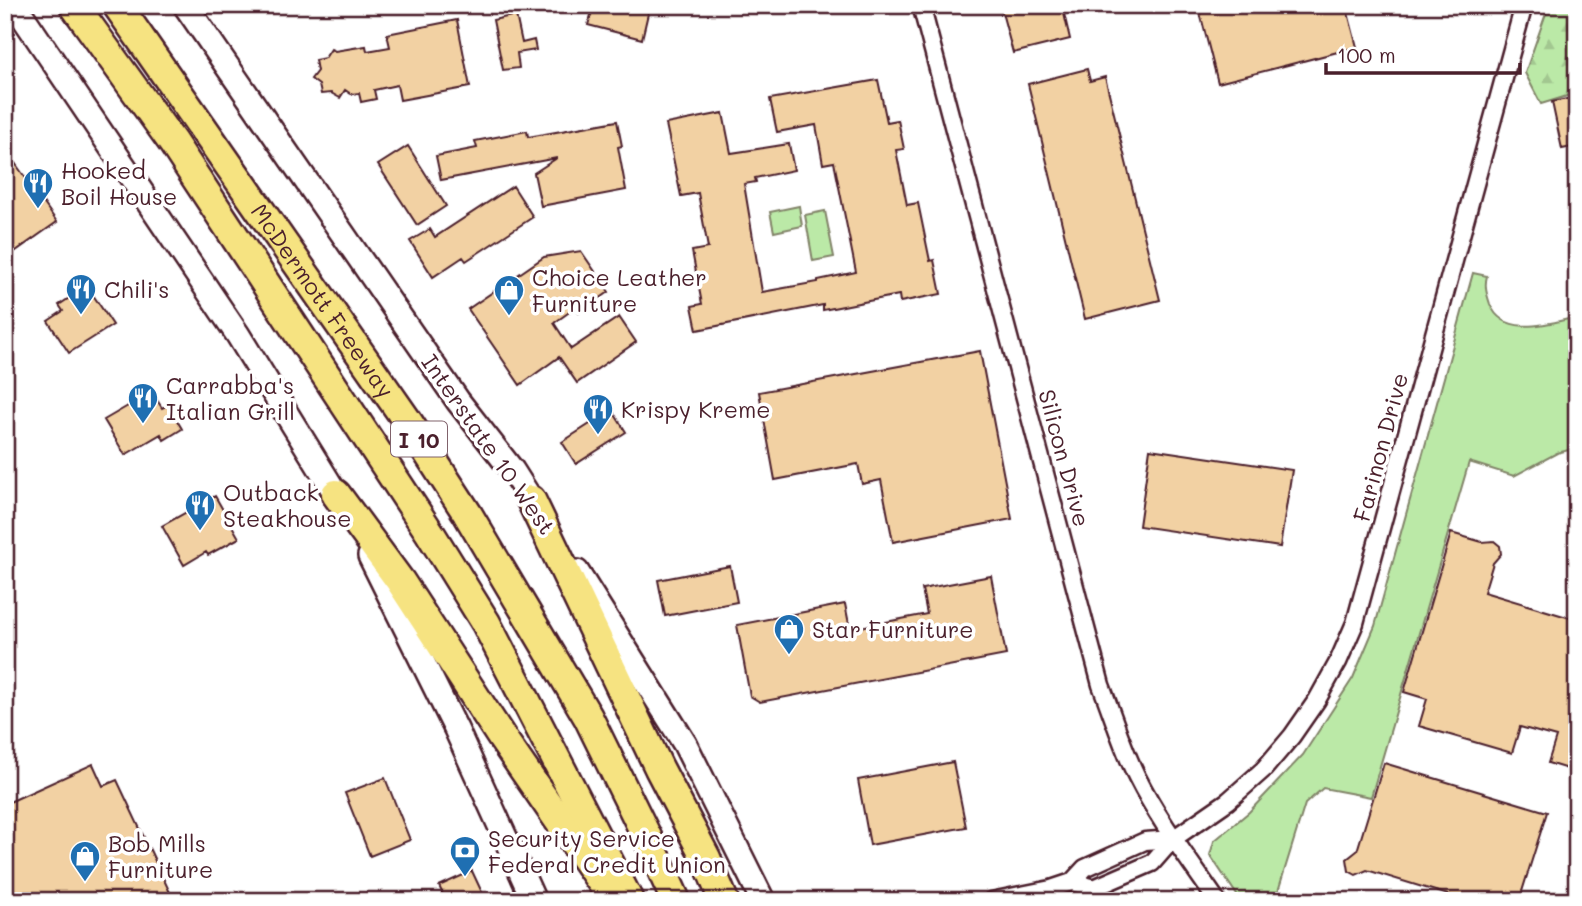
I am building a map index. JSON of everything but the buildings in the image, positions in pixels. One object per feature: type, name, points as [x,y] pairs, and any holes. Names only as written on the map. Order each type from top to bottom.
[{"type":"highway","name":"McDermott Freeway","points":[[74,5],[180,154],[430,533],[486,623],[629,901]]},
{"type":"highway","name":"McDermott Freeway","points":[[117,5],[400,411],[467,513],[588,717],[676,901]]},
{"type":"highway","points":[[336,494],[400,581],[502,738],[614,901]]},
{"type":"highway","points":[[531,500],[659,768],[706,858],[724,901]]},
{"type":"main road","points":[[15,5],[239,335],[336,494],[390,593],[456,729],[534,901]]},
{"type":"main road","name":"Interstate 10 West","points":[[186,5],[457,401],[512,470],[685,744],[763,901]]},
{"type":"street","name":"Silicon Drive","points":[[921,5],[1101,685],[1116,731],[1136,775],[1173,839],[1217,901]]},
{"type":"street","name":"Farinon Drive","points":[[990,901],[1072,883],[1094,888],[1125,877],[1152,863],[1173,839],[1228,801],[1264,769],[1317,701],[1351,633],[1524,5]]},
{"type":"street","name":"Farinon Drive","points":[[1072,883],[1085,868],[1145,841],[1173,839]]},
{"type":"green space","points":[[1549,5],[1577,5],[1577,93],[1541,104],[1525,73]]},
{"type":"green space","points":[[799,206],[802,226],[774,232],[770,212]]},
{"type":"green space","points":[[825,211],[834,257],[813,261],[805,215]]},
{"type":"green space","points":[[1473,273],[1487,276],[1486,287],[1490,304],[1506,322],[1529,326],[1577,317],[1577,438],[1573,449],[1557,453],[1514,476],[1469,462],[1371,797],[1323,788],[1305,804],[1275,901],[1241,901],[1210,855],[1214,841],[1249,812],[1303,755],[1353,678],[1375,626]]},
{"type":"place","name":"Hooked Boil House","points":[[38,210]]},
{"type":"place","name":"Chili's","points":[[81,316]]},
{"type":"place","name":"Choice Leather Furniture","points":[[509,317]]},
{"type":"place","name":"Carrabba's Italian Grill","points":[[143,425]]},
{"type":"place","name":"Krispy Kreme","points":[[598,436]]},
{"type":"place","name":"Outback Steakhouse","points":[[200,532]]},
{"type":"place","name":"Star Furniture","points":[[789,656]]},
{"type":"place","name":"Security Service Federal Credit Union","points":[[465,878]]},
{"type":"place","name":"Bob Mills Furniture","points":[[85,883]]}]
